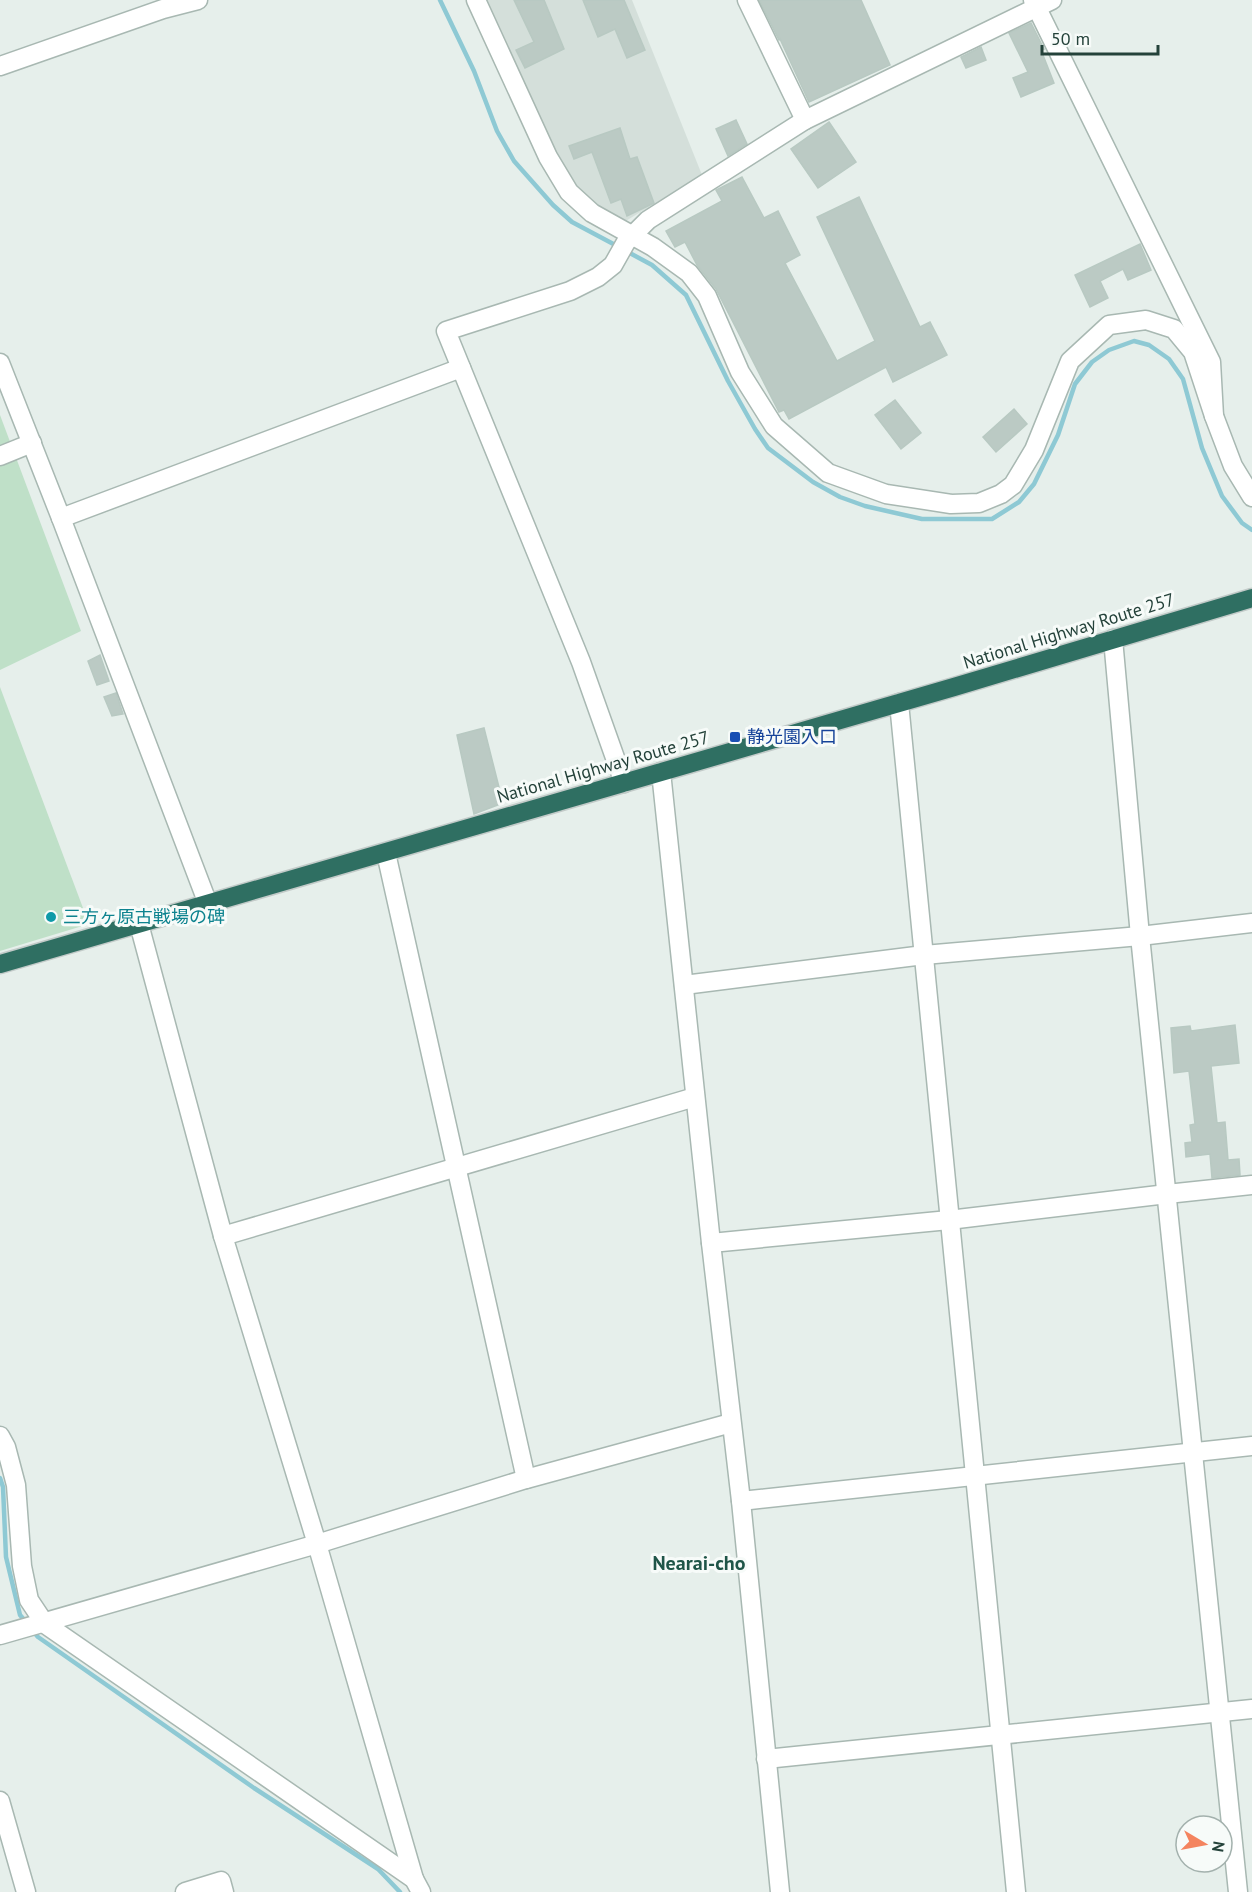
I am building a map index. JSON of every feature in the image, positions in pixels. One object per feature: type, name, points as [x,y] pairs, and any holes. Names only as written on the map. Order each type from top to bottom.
[{"type":"highway","name":"National Highway Route 257","points":[[0,964],[899,704],[1252,598]]},
{"type":"street","points":[[0,66],[163,9],[198,0]]},
{"type":"street","points":[[476,0],[548,157],[569,192],[592,213],[629,238],[689,273],[707,296],[740,372],[774,426],[828,473],[886,494],[951,504],[979,503],[1001,494],[1013,485],[1034,450],[1070,361],[1109,325],[1146,320],[1174,329],[1193,352],[1233,466],[1252,497]]},
{"type":"street","points":[[747,0],[805,120]]},
{"type":"street","points":[[624,783],[581,662],[446,332],[570,291],[598,277],[613,266],[629,238],[648,220],[805,120],[1040,2],[1211,362],[1214,416]]},
{"type":"street","points":[[0,363],[208,904]]},
{"type":"street","points":[[61,518],[461,368]]},
{"type":"street","points":[[0,456],[32,443]]},
{"type":"street","points":[[1113,639],[1140,936],[1238,1892]]},
{"type":"street","points":[[899,704],[1016,1892]]},
{"type":"street","points":[[661,772],[741,1501],[780,1892]]},
{"type":"street","points":[[386,852],[526,1479]]},
{"type":"street","points":[[684,985],[924,955],[1140,936],[1252,923]]},
{"type":"street","points":[[139,924],[223,1236],[317,1544],[417,1886]]},
{"type":"street","points":[[223,1236],[695,1096]]},
{"type":"street","points":[[711,1243],[950,1220],[1252,1185]]},
{"type":"street","points":[[0,1635],[317,1544],[526,1479],[731,1423]]},
{"type":"street","points":[[0,1436],[6,1447],[16,1485],[22,1566],[34,1626],[417,1886]]},
{"type":"street","points":[[741,1501],[1252,1446]]},
{"type":"street","points":[[766,1759],[1252,1709]]},
{"type":"street","points":[[0,1801],[26,1892]]},
{"type":"street","points":[[185,1892],[220,1881],[224,1892]]},
{"type":"shaded area","points":[[486,0],[632,0],[702,175],[624,222],[603,210],[579,189],[556,153]]},
{"type":"green space","points":[[0,415],[81,631],[0,670]]},
{"type":"green space","points":[[0,687],[89,924],[0,951]]},
{"type":"building","points":[[514,0],[544,0],[564,49],[525,68],[516,50],[534,42]]},
{"type":"building","points":[[583,0],[624,0],[645,50],[627,58],[615,29],[598,37]]},
{"type":"building","points":[[759,0],[861,0],[890,65],[809,102]]},
{"type":"building","points":[[1031,23],[1044,49],[1041,50],[1054,83],[1021,97],[1013,78],[1028,72],[1009,33]]},
{"type":"building","points":[[981,47],[986,60],[966,68],[961,57]]},
{"type":"building","points":[[736,120],[747,144],[728,156],[716,129]]},
{"type":"building","points":[[829,122],[856,162],[818,188],[791,149]]},
{"type":"building","points":[[620,128],[630,159],[637,157],[654,203],[627,216],[621,199],[611,203],[592,152],[574,159],[569,146]]},
{"type":"building","points":[[742,177],[764,218],[778,211],[800,255],[785,263],[837,361],[875,341],[817,217],[859,197],[920,327],[930,322],[947,355],[893,382],[886,367],[789,419],[784,410],[779,412],[716,289],[697,265],[685,242],[675,247],[666,231],[722,201],[716,190]]},
{"type":"building","points":[[1140,244],[1151,270],[1128,280],[1123,269],[1100,281],[1108,298],[1090,307],[1075,275]]},
{"type":"building","points":[[895,400],[921,433],[901,449],[875,415]]},
{"type":"building","points":[[1014,409],[1027,424],[996,452],[983,437]]},
{"type":"building","points":[[100,655],[109,681],[97,685],[88,661]]},
{"type":"building","points":[[116,693],[123,714],[112,716],[104,697]]},
{"type":"building","points":[[484,728],[503,803],[474,814],[457,735]]},
{"type":"building","points":[[1235,1025],[1239,1063],[1211,1066],[1217,1123],[1225,1122],[1228,1160],[1239,1159],[1240,1175],[1212,1178],[1210,1154],[1186,1157],[1185,1143],[1192,1142],[1190,1125],[1195,1124],[1189,1071],[1174,1073],[1171,1028],[1190,1026],[1191,1031]]},
{"type":"waterway","points":[[440,0],[474,71],[497,131],[514,161],[553,205],[572,222],[619,247]]},
{"type":"waterway","points":[[626,251],[652,265],[686,295],[728,381],[768,448],[813,482],[840,497],[865,506],[922,519],[992,519],[1019,502],[1034,484],[1058,435],[1075,384],[1092,362],[1109,350],[1134,341],[1149,345],[1169,359],[1183,379],[1202,448],[1222,496],[1242,523],[1252,530]]},
{"type":"waterway","points":[[0,1478],[3,1487],[6,1557],[20,1615],[27,1623]]},
{"type":"waterway","points":[[32,1630],[38,1637],[254,1788],[378,1869],[400,1892]]},
{"type":"place","name":"静光園入口","points":[[735,737]]},
{"type":"place","name":"三方ヶ原古戦場の碑","points":[[51,917]]},
{"type":"district","name":"Nearai-cho","points":[[699,1563]]}]
